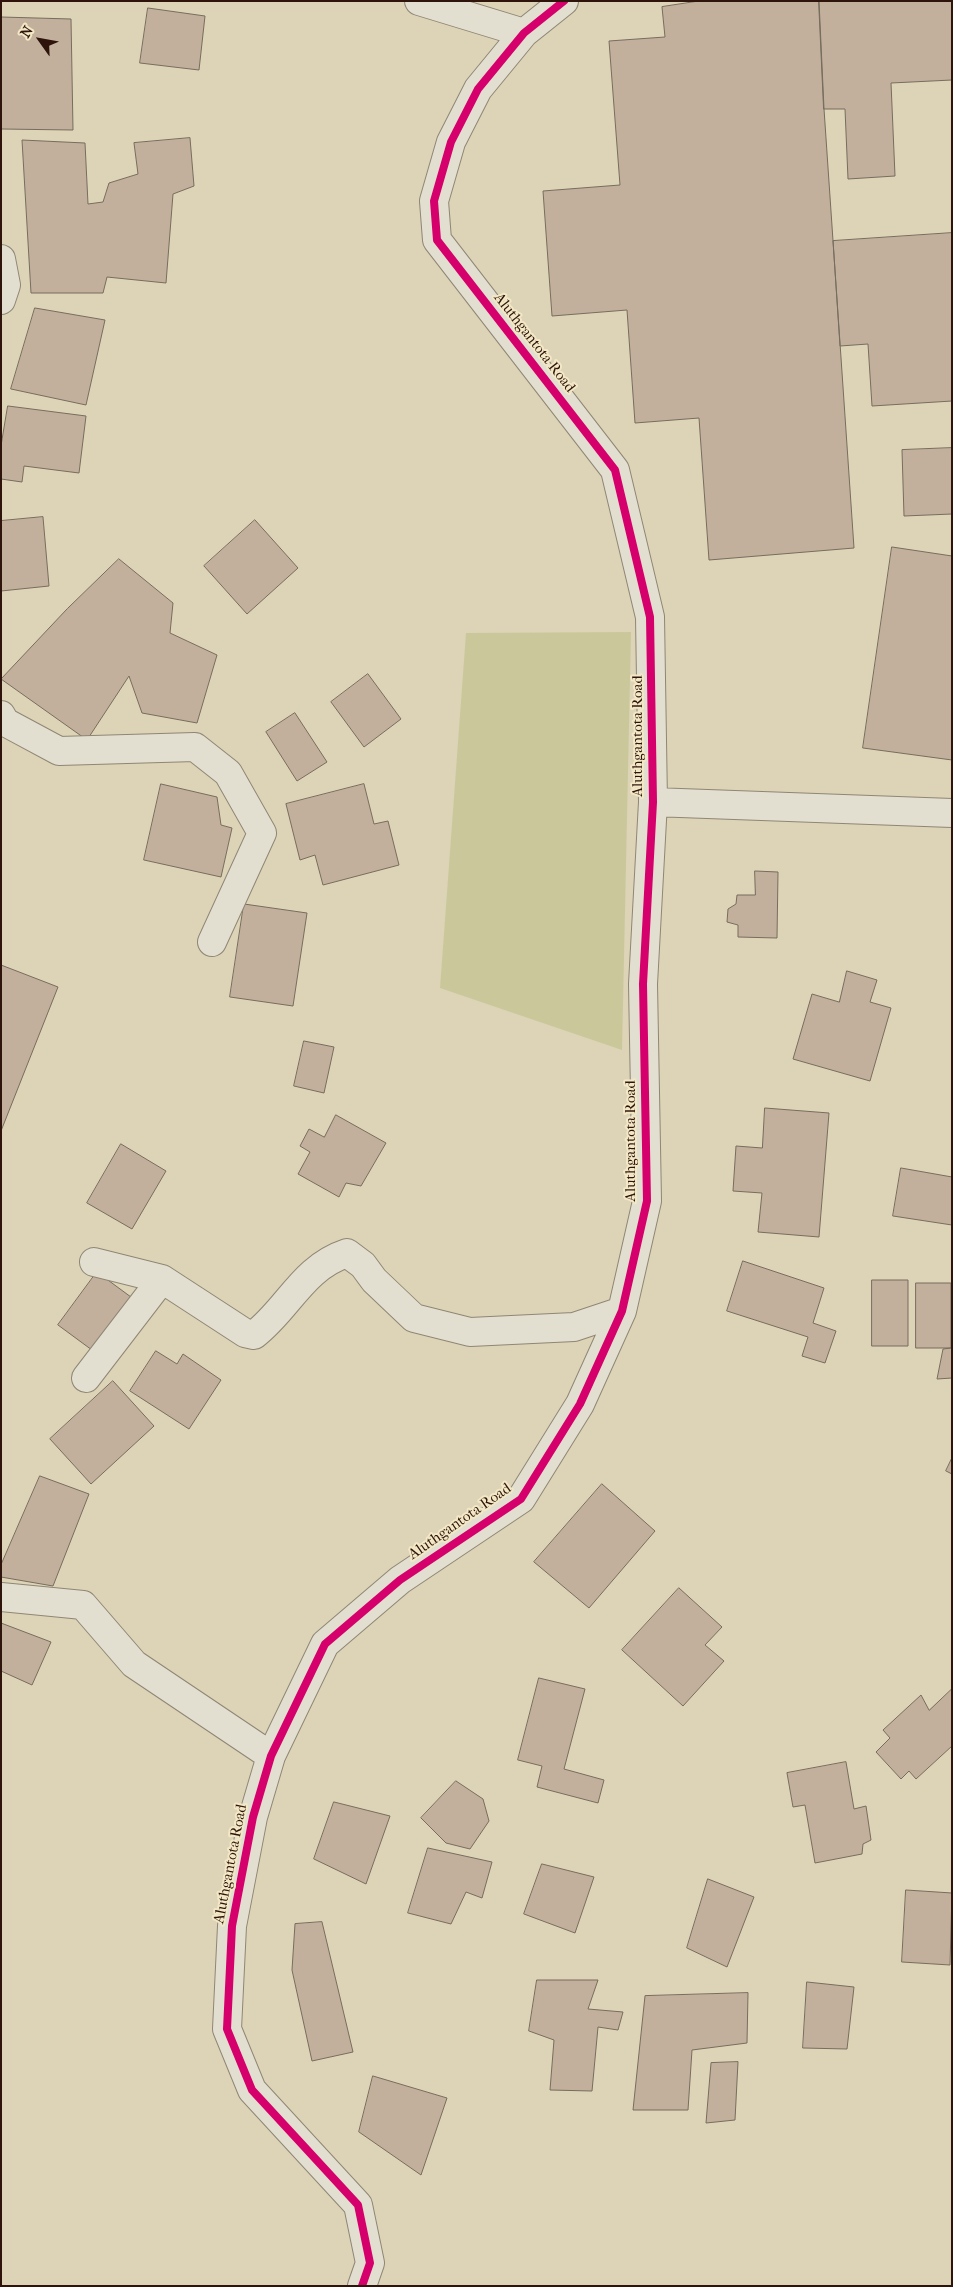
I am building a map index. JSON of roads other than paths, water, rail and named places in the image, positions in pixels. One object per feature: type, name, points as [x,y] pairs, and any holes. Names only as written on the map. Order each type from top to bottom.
[{"type":"street","points":[[419,1],[524,34]]},
{"type":"street","name":"Aluthgantota Road","points":[[362,2286],[370,2263],[358,2205],[252,2090],[227,2029],[232,1926],[253,1817],[271,1756],[326,1644],[400,1580],[521,1499],[580,1404],[622,1312],[647,1201],[643,984],[653,802],[650,617],[615,470],[436,240],[434,201],[451,142],[478,89],[524,34],[564,1]]},
{"type":"street","points":[[1,259],[6,285],[1,300]]},
{"type":"street","points":[[1,715],[5,722],[59,751],[195,747],[228,773],[262,833],[212,942]]},
{"type":"street","points":[[653,802],[952,813]]},
{"type":"street","points":[[94,1262],[162,1279],[245,1333],[254,1336],[262,1329],[296,1287],[331,1258],[347,1253],[362,1265],[374,1280],[414,1318],[470,1332],[574,1327],[622,1312]]},
{"type":"street","points":[[86,1378],[162,1279]]},
{"type":"street","points":[[1,1597],[83,1605],[134,1664],[271,1756]]}]
